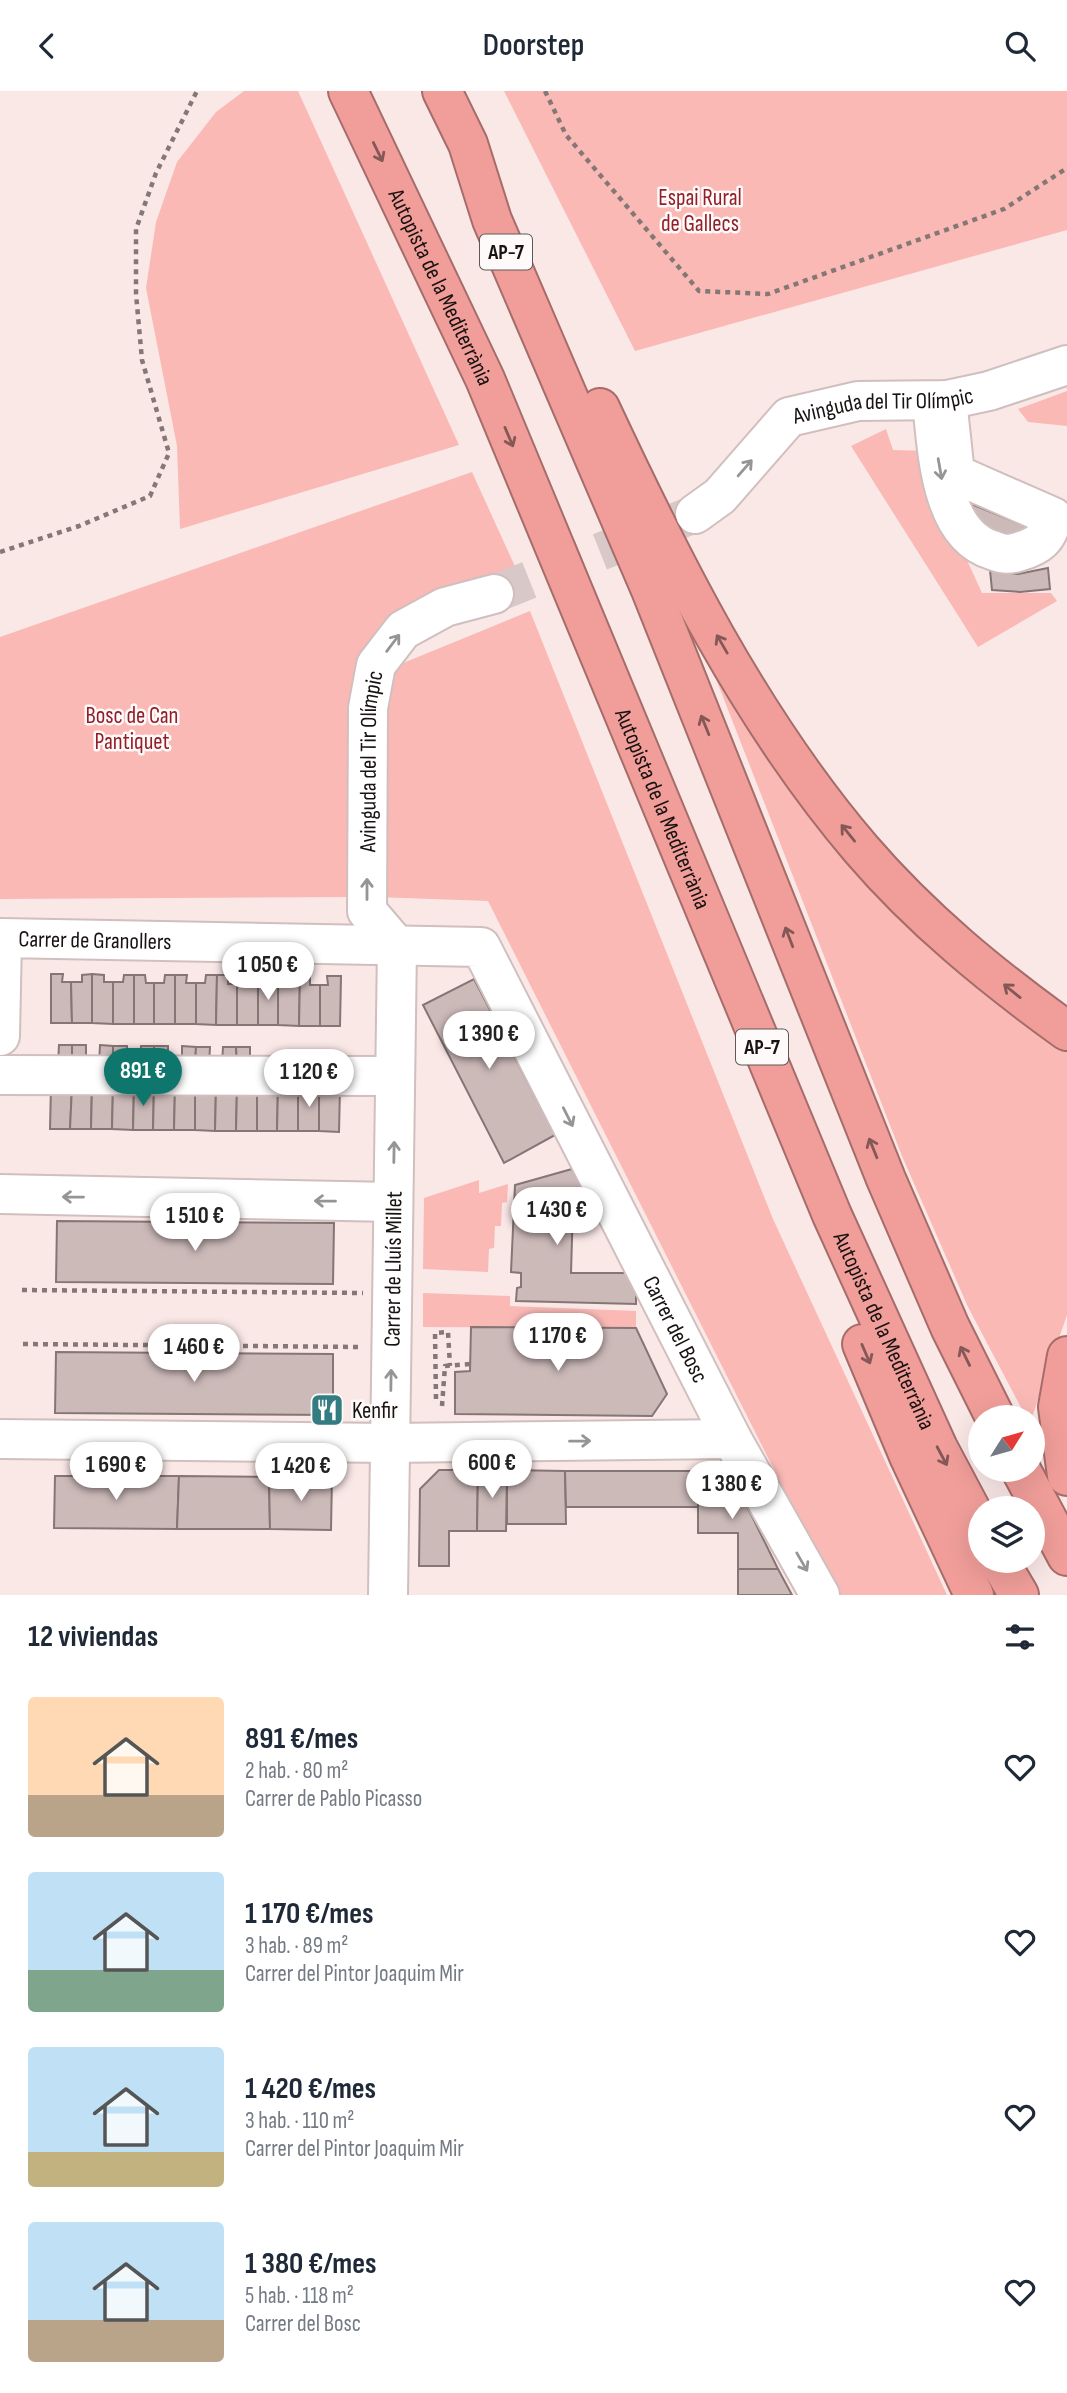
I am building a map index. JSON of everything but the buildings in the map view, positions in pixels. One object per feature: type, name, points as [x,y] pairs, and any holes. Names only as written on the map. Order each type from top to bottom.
[{"type":"highway","name":"Autopista de la Mediterrània","points":[[348,91],[485,379],[832,1215],[938,1448],[968,1504]]},
{"type":"highway","name":"AP-7","points":[[442,91],[468,144],[492,220],[562,352],[611,462],[651,590],[886,1179],[950,1327],[989,1405]]},
{"type":"highway","points":[[611,462],[726,651],[824,803],[862,850],[924,916],[977,963],[1067,1031]]},
{"type":"highway","points":[[561,559],[578,645],[676,899],[909,1456],[974,1595]]},
{"type":"highway","points":[[1067,1356],[1058,1407],[1067,1476]]},
{"type":"highway","points":[[1027,1482],[1067,1556]]},
{"type":"highway","points":[[1006,1573],[1019,1595]]},
{"type":"street","name":"Avinguda del Tir Olímpic","points":[[695,515],[720,496],[789,417],[858,401],[939,401],[989,391],[1067,365]]},
{"type":"street","name":"Avinguda del Tir Olímpic","points":[[397,946],[367,912],[368,708],[376,665],[403,630],[445,607],[494,594]]},
{"type":"street","name":"Carrer de Granollers","points":[[0,1036],[2,938],[481,947]]},
{"type":"street","name":"Carrer de Lluís Millet","points":[[388,1595],[397,946]]},
{"type":"street","name":"Carrer del Bosc","points":[[481,947],[732,1439],[820,1595]]},
{"type":"street","points":[[0,1075],[395,1076]]},
{"type":"street","points":[[0,1194],[393,1202]]},
{"type":"street","points":[[0,1439],[390,1443],[732,1439]]},
{"type":"path","points":[[0,552],[79,526],[150,496],[169,453],[142,360],[135,294],[136,229],[156,173],[197,91]]},
{"type":"path","points":[[545,91],[566,135],[699,291],[768,294],[1004,209],[1067,168]]},
{"type":"path","points":[[22,1290],[392,1294]]},
{"type":"path","points":[[436,1399],[435,1333],[448,1332],[450,1366]]},
{"type":"path","points":[[23,1344],[391,1347]]},
{"type":"path","points":[[442,1406],[445,1366],[470,1364]]},
{"type":"green space","points":[[244,91],[298,91],[459,445],[180,529],[177,446],[146,288],[156,222],[177,162],[216,112]]},
{"type":"green space","name":"Espai Rural de Gallecs","points":[[504,91],[1067,91],[1067,230],[635,351]]},
{"type":"green space","points":[[1067,391],[1067,426],[1028,422],[1018,409]]},
{"type":"green space","points":[[886,429],[893,450],[928,451],[933,486],[982,593],[1051,593],[1057,601],[978,647],[851,446]]},
{"type":"green space","name":"Bosc de Can Pantiquet","points":[[472,472],[518,573],[384,632],[352,897],[0,899],[0,637]]},
{"type":"green space","points":[[530,611],[773,1219],[947,1595],[837,1595],[488,901],[376,897],[380,690],[391,668]]},
{"type":"green space","points":[[695,625],[824,822],[1067,1042],[1067,1315],[1036,1405],[1020,1405],[968,1307],[902,1156]]},
{"type":"green space","points":[[479,1180],[479,1193],[508,1184],[507,1202],[502,1203],[501,1226],[495,1226],[494,1248],[489,1249],[488,1272],[423,1269],[424,1198]]},
{"type":"green space","points":[[423,1293],[510,1296],[510,1306],[636,1311],[636,1328],[423,1327]]},
{"type":"tunnel","points":[[494,594],[695,514]]},
{"type":"place","name":"Kenfir","points":[[327,1410]]}]
